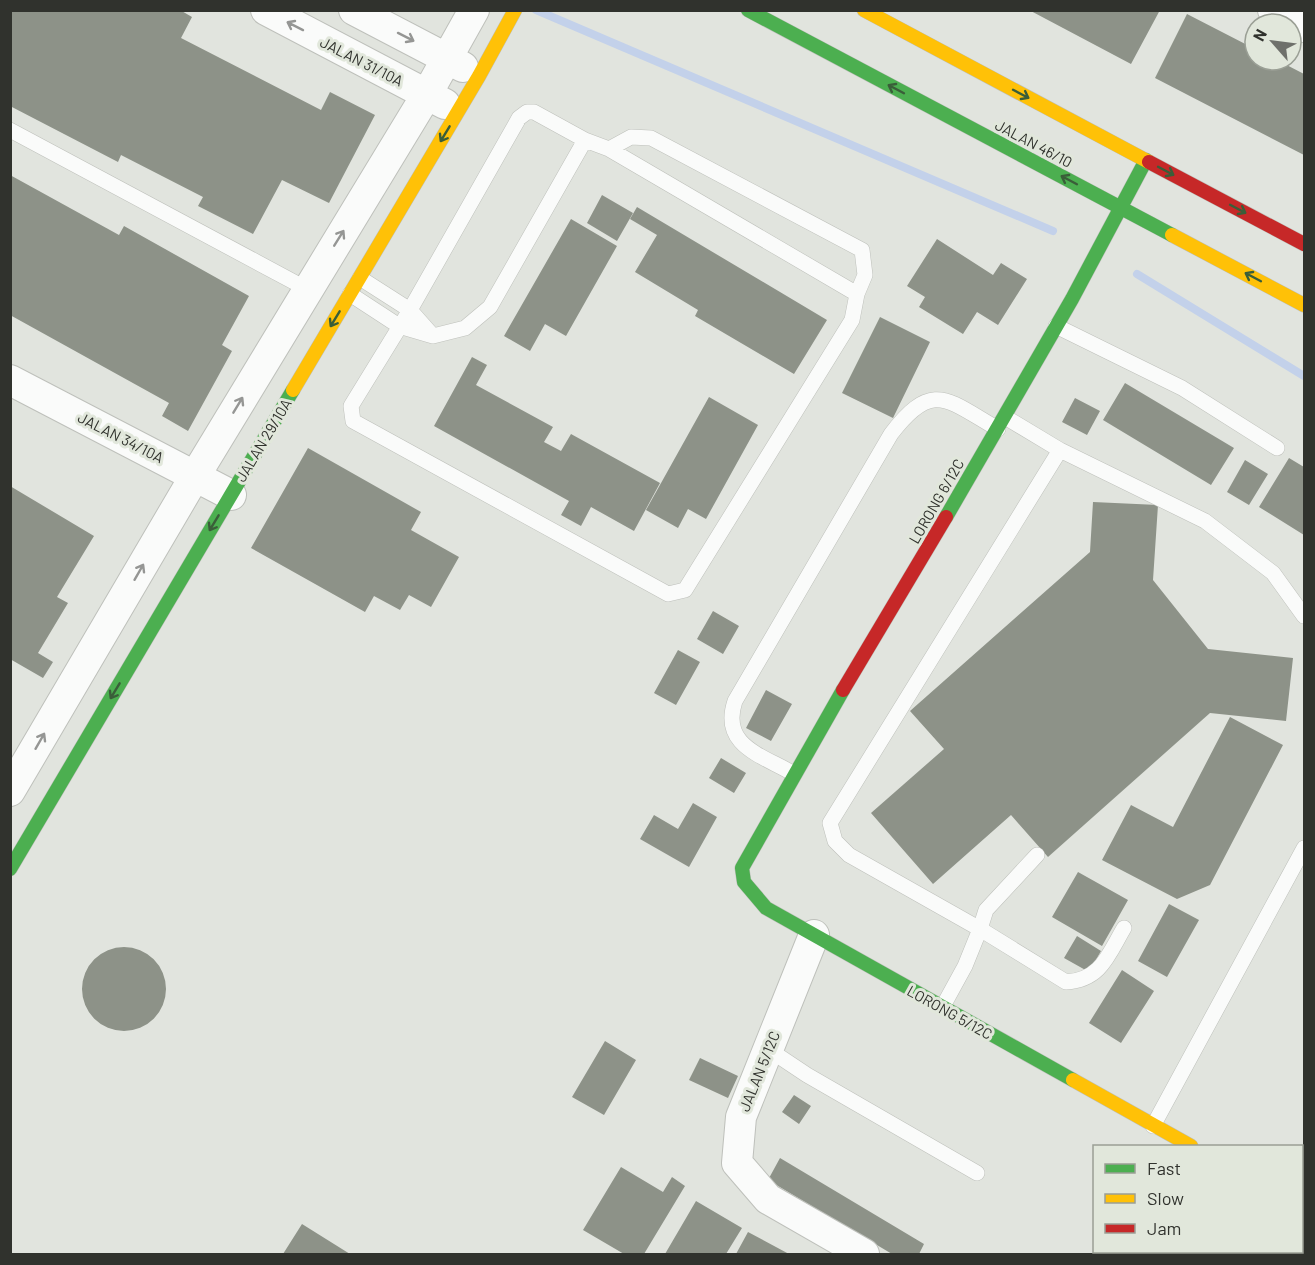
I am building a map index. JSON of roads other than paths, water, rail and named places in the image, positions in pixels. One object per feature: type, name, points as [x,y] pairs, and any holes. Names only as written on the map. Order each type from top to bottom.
[{"type":"street","name":"JALAN 31/10A","points":[[266,10],[458,111]]},
{"type":"street","points":[[354,10],[479,76]]},
{"type":"street","points":[[10,791],[195,476],[427,94],[474,10]]},
{"type":"street","name":"JALAN 29/10A","points":[[10,869],[479,76],[515,10]]},
{"type":"street","name":"JALAN 46/10","points":[[748,10],[1305,305]]},
{"type":"street","points":[[864,10],[1305,244]]},
{"type":"street","points":[[1273,10],[1305,27]]},
{"type":"street","name":"LORONG 6/12C","points":[[748,854],[1001,423],[1056,327],[1146,160]]},
{"type":"street","name":"JALAN 34/10A","points":[[10,380],[231,495]]},
{"type":"street","name":"LORONG 5/12C","points":[[748,854],[742,868],[744,882],[752,895],[766,908],[1189,1145]]},
{"type":"street","name":"JALAN 5/12C","points":[[814,935],[741,1116],[736,1163],[768,1198],[864,1254]]},
{"type":"lane","points":[[609,149],[631,137],[651,138],[862,250],[865,275],[857,294],[852,320],[685,590],[668,594],[353,421],[351,406],[410,309],[519,118],[527,112],[534,112],[585,140],[609,149],[857,294]]},
{"type":"lane","points":[[10,130],[307,289]]},
{"type":"lane","points":[[350,294],[399,326],[433,336],[465,328],[490,307],[585,140]]},
{"type":"lane","points":[[360,278],[410,309],[433,336]]},
{"type":"lane","points":[[1056,327],[1182,388],[1277,448]]},
{"type":"lane","points":[[795,774],[736,740],[730,724],[731,712],[735,701],[885,445],[915,406],[928,400],[945,398],[1205,520],[1273,573],[1305,616]]},
{"type":"lane","points":[[1060,450],[830,823],[836,841],[849,855],[1066,982],[1082,981],[1097,972],[1124,928]]},
{"type":"lane","points":[[1153,1126],[1305,848]]},
{"type":"lane","points":[[942,1008],[965,966],[986,910],[1037,855]]},
{"type":"lane","points":[[768,1049],[807,1075],[977,1173]]},
{"type":"waterway","points":[[536,10],[1053,231]]},
{"type":"waterway","points":[[1137,274],[1304,376]]}]
